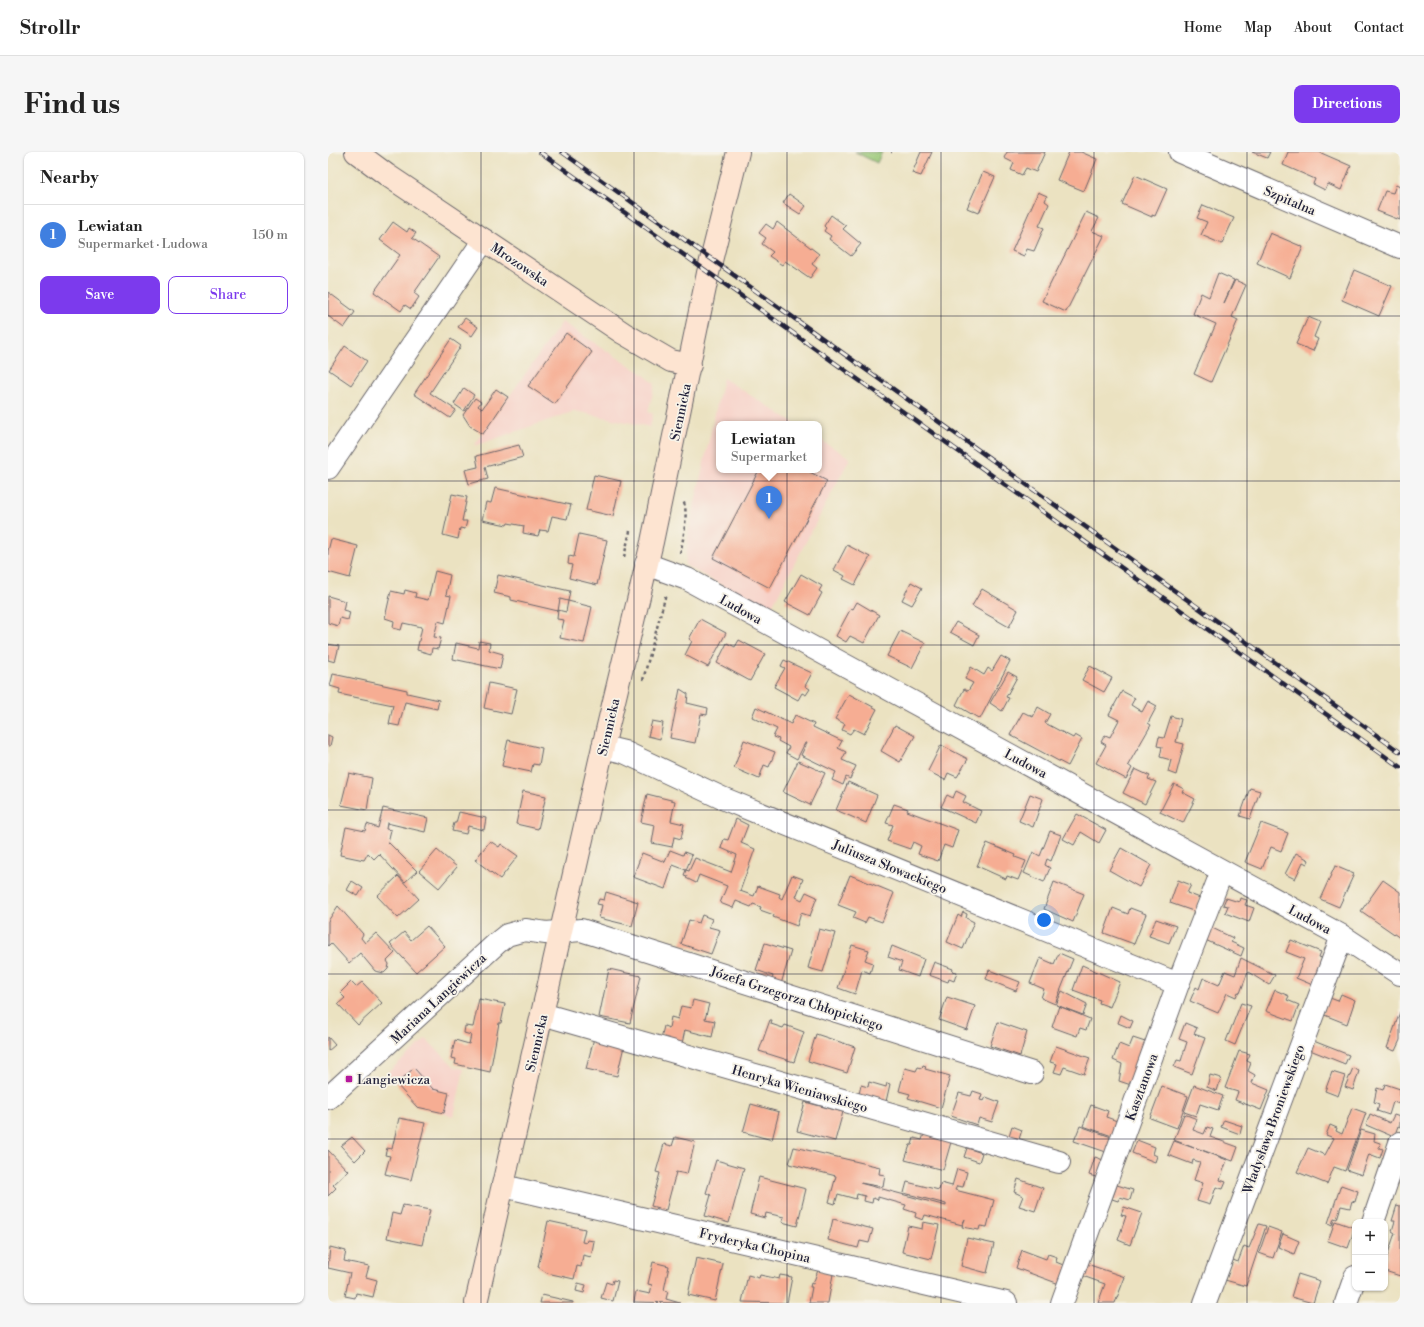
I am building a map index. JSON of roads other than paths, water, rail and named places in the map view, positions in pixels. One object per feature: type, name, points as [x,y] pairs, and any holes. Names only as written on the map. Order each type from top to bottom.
[{"type":"main road","name":"Mrozowska","points":[[356,152],[387,175],[623,332],[672,361],[690,365]]},
{"type":"main road","name":"Siennicka","points":[[476,1303],[646,564],[690,365],[708,273],[738,152]]},
{"type":"street","name":"Szpitalna","points":[[1180,152],[1400,247]]},
{"type":"street","points":[[328,468],[484,240]]},
{"type":"street","name":"Ludowa","points":[[646,564],[687,579],[1132,820],[1342,936],[1400,974]]},
{"type":"street","name":"Juliusza Słowackiego","points":[[603,747],[624,752],[722,798],[1178,984]]},
{"type":"street","name":"Kasztanowa","points":[[1062,1303],[1178,984],[1222,871]]},
{"type":"street","name":"Mariana Langiewicza","points":[[328,1098],[507,935],[525,930],[546,933],[561,931]]},
{"type":"street","name":"Józefa Grzegorza Chłopickiego","points":[[561,931],[581,930],[1032,1073]]},
{"type":"street","name":"Władysława Broniewskiego","points":[[1205,1303],[1342,936]]},
{"type":"street","name":"Henryka Wieniawskiego","points":[[542,1014],[1059,1162]]},
{"type":"street","points":[[1375,1219],[1400,1143]]},
{"type":"street","name":"Fryderyka Chopina","points":[[503,1186],[1006,1303]]},
{"type":"street","points":[[1346,1303],[1352,1286]]},
{"type":"railway","points":[[540,152],[1400,767]]},
{"type":"railway","points":[[562,152],[1400,752]]},
{"type":"place","name":"Lewiatan","points":[[769,519]]},
{"type":"place","name":"Langiewicza","points":[[349,1079]]}]
